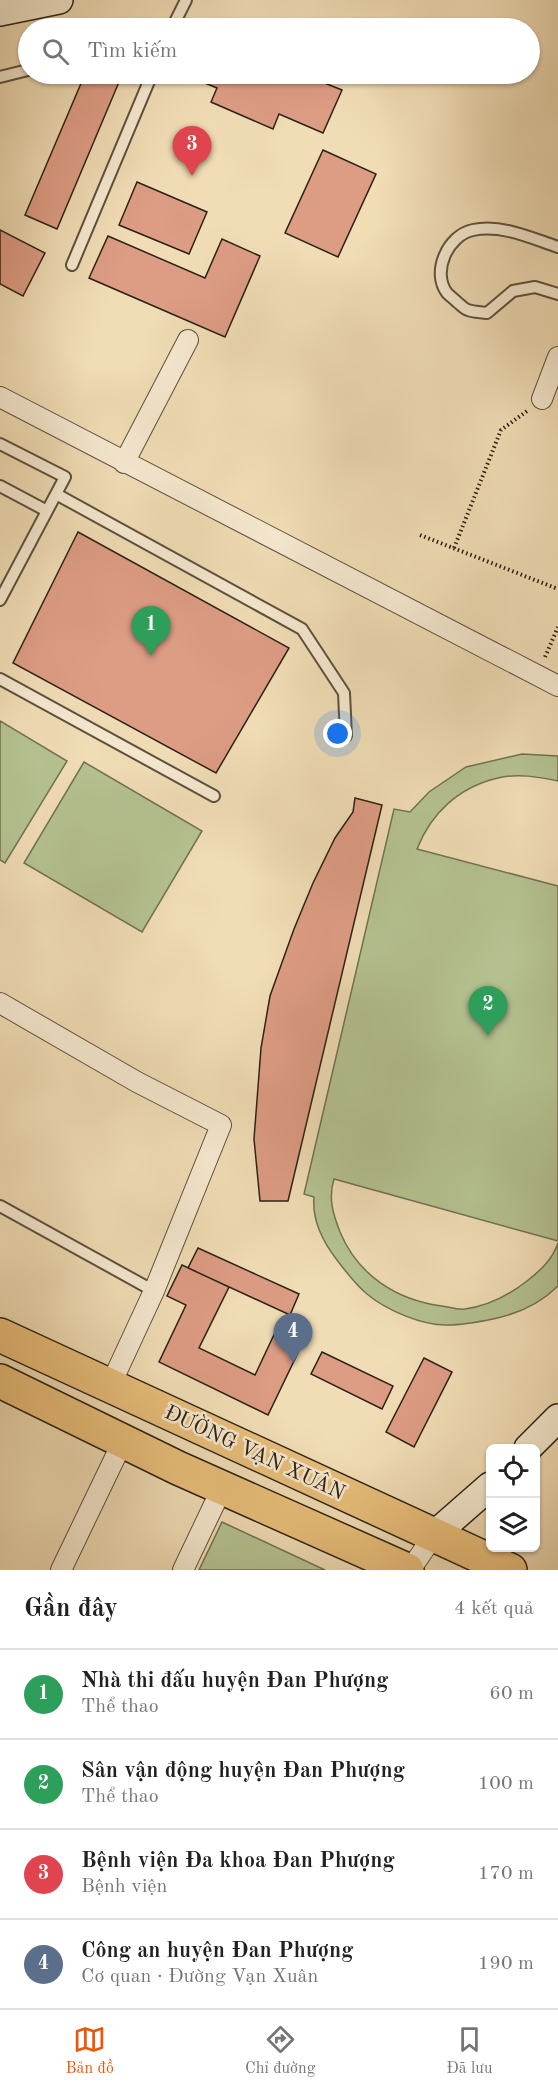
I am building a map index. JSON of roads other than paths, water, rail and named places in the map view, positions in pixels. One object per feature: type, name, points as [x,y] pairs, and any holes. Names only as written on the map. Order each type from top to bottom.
[{"type":"highway","name":"ĐƯỜNG VẠN XUÂN","points":[[0,1335],[510,1570]]},
{"type":"highway","points":[[0,1382],[222,1488],[409,1570]]},
{"type":"street","points":[[0,12],[59,0]]},
{"type":"street","points":[[124,463],[188,340]]},
{"type":"street","points":[[542,399],[558,357]]},
{"type":"street","points":[[0,397],[558,686]]},
{"type":"street","points":[[0,1004],[137,1082],[221,1125],[154,1291],[110,1386]]},
{"type":"street","points":[[533,1444],[558,1418]]},
{"type":"street","points":[[61,1570],[123,1441]]},
{"type":"street","points":[[183,1570],[222,1488]]},
{"type":"street","points":[[409,1570],[434,1535],[486,1490]]},
{"type":"lane","points":[[177,18],[186,0]]},
{"type":"lane","points":[[0,77],[18,72]]},
{"type":"lane","points":[[72,265],[148,84]]},
{"type":"lane","points":[[558,247],[517,233],[494,229],[471,230],[451,244],[440,266],[441,279],[446,292],[467,310],[487,313],[513,291],[535,287],[558,294]]},
{"type":"lane","points":[[0,444],[65,477],[0,600]]},
{"type":"lane","points":[[0,486],[47,511]]},
{"type":"lane","points":[[56,494],[302,629],[344,693],[346,736]]},
{"type":"lane","points":[[0,679],[214,796]]},
{"type":"lane","points":[[0,1206],[154,1291]]},
{"type":"place","name":"Bệnh viện Đa khoa Đan Phượng","points":[[192,176]]},
{"type":"place","name":"Nhà thi đấu huyện Đan Phượng","points":[[151,656]]},
{"type":"place","name":"Sân vận động huyện Đan Phượng","points":[[488,1036]]},
{"type":"place","name":"Công an huyện Đan Phượng","points":[[293,1363]]}]
